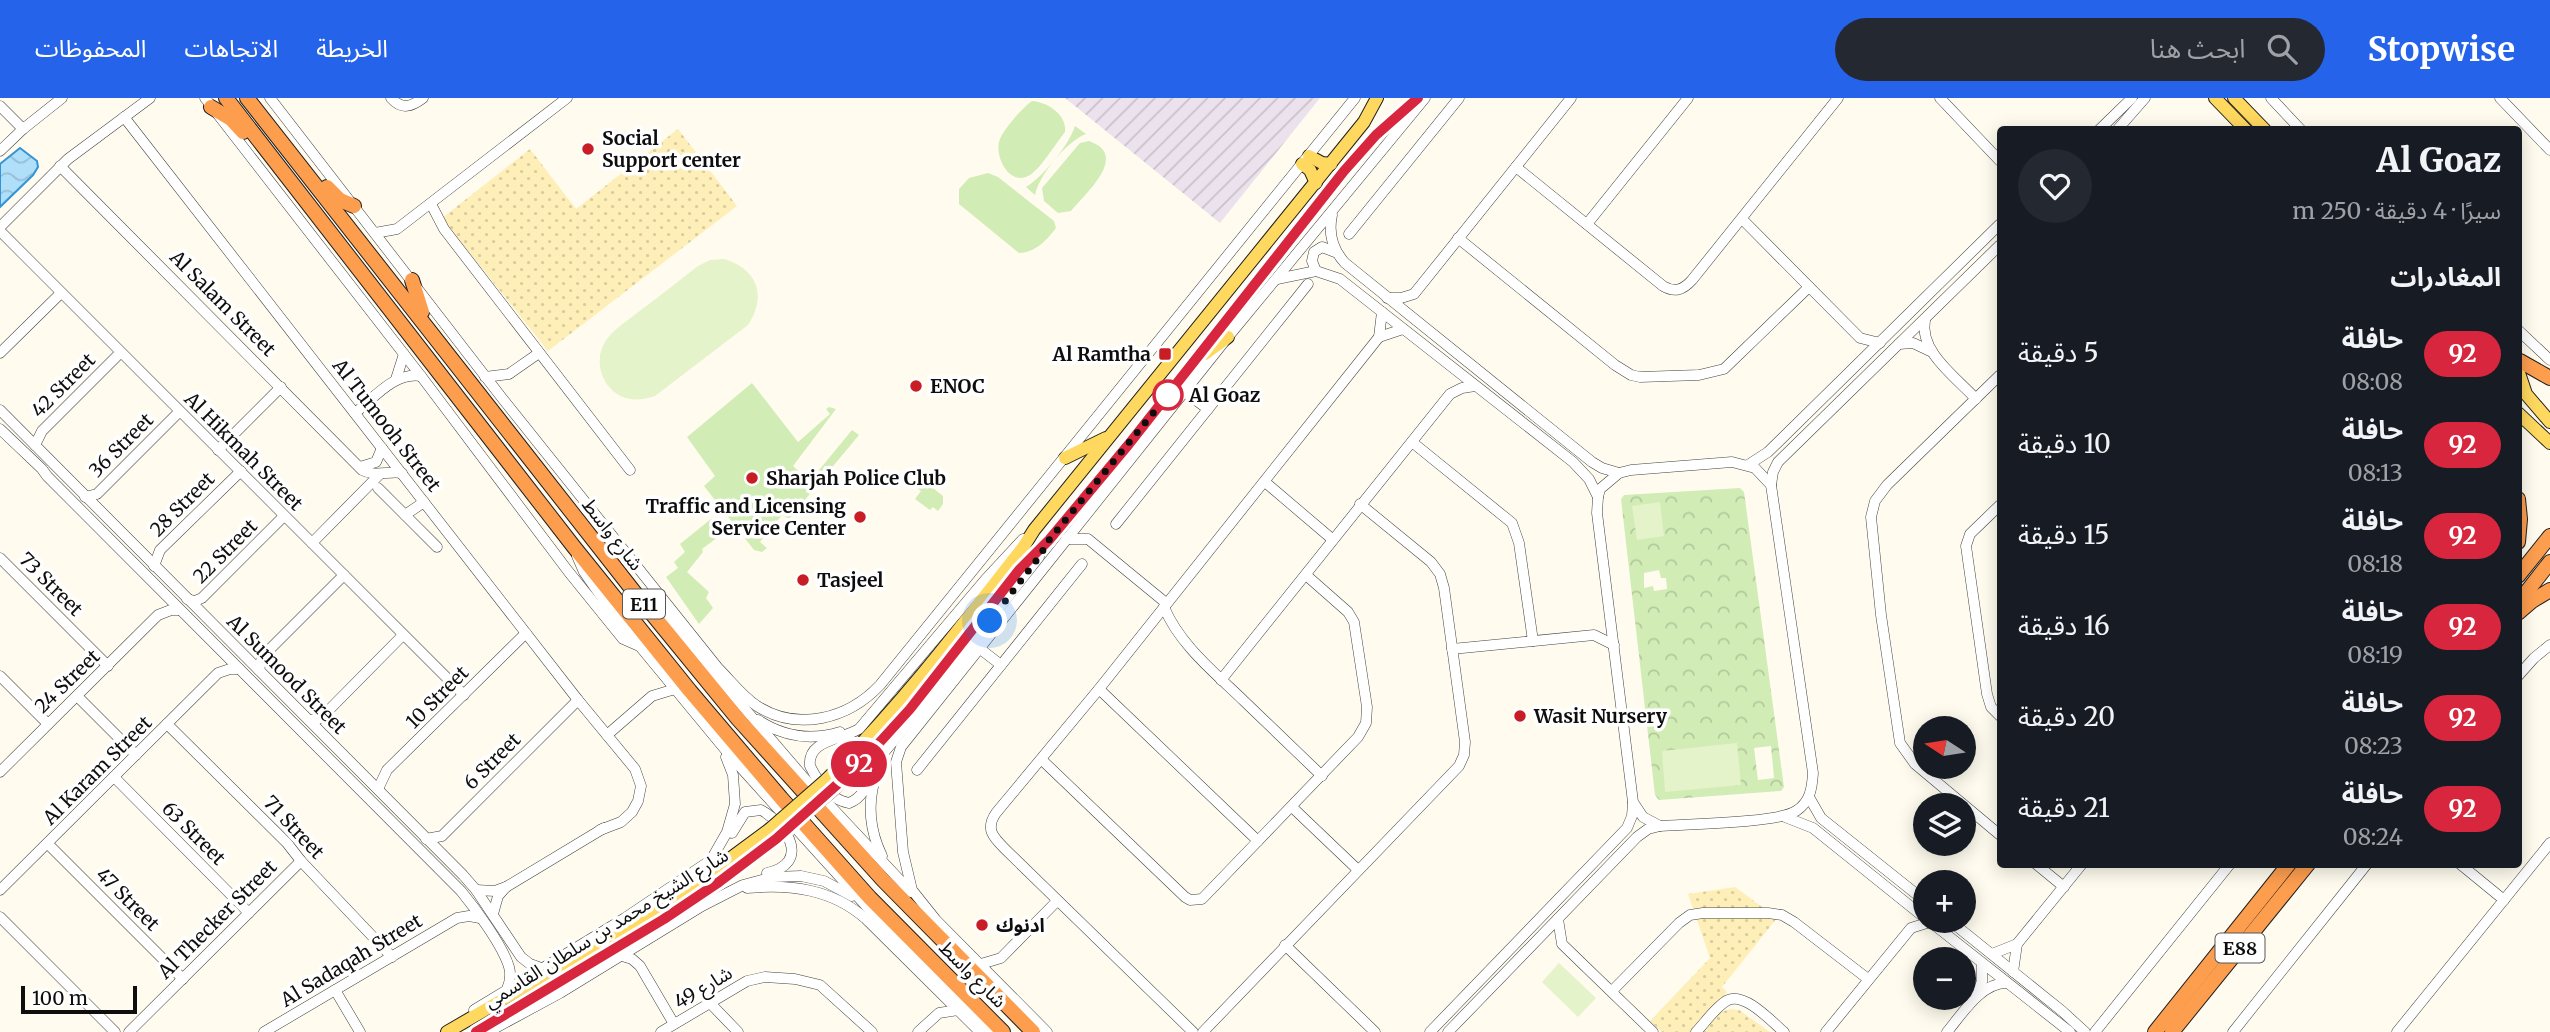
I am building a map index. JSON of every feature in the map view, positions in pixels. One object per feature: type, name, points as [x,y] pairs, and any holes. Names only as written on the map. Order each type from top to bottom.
[{"type":"highway","name":"شارع واسط","points":[[226,98],[574,547],[790,808],[870,898],[1003,1032]]},
{"type":"highway","name":"شارع واسط","points":[[247,98],[635,593],[796,785],[883,880],[1033,1032]]},
{"type":"highway","points":[[208,103],[235,122],[265,159],[278,164]]},
{"type":"highway","points":[[286,149],[300,153],[334,196],[354,206]]},
{"type":"highway","points":[[412,280],[427,327]]},
{"type":"highway","points":[[2522,367],[2550,378]]},
{"type":"highway","points":[[2522,571],[2550,536]]},
{"type":"highway","points":[[2522,598],[2550,562]]},
{"type":"highway","points":[[2522,610],[2550,590]]},
{"type":"highway","name":"E88","points":[[2155,1032],[2286,868]]},
{"type":"highway","name":"E88","points":[[2172,1032],[2305,868]]},
{"type":"main road","name":"شارع الشيخ محمد بن سلطان القاسمي","points":[[830,785],[901,702],[1034,530],[1316,183],[1364,122],[1377,98]]},
{"type":"main road","name":"شارع الشيخ محمد بن سلطان القاسمي","points":[[476,1032],[680,909],[830,785],[859,765],[910,709],[1019,570],[1049,540],[1196,360],[1344,171],[1376,135],[1418,98]]},
{"type":"main road","points":[[2215,98],[2242,126]]},
{"type":"main road","points":[[2234,98],[2260,126]]},
{"type":"main road","points":[[1305,160],[1331,164]]},
{"type":"main road","points":[[1305,160],[1316,183]]},
{"type":"main road","points":[[1196,360],[1228,337]]},
{"type":"main road","points":[[2522,378],[2526,394],[2550,422]]},
{"type":"main road","points":[[2522,417],[2550,443]]},
{"type":"main road","points":[[1065,458],[1092,447],[1115,432]]},
{"type":"main road","name":"شارع الشيخ محمد بن سلطان القاسمي","points":[[449,1031],[674,900],[773,834]]},
{"type":"street","points":[[0,152],[23,129],[62,98]]},
{"type":"street","points":[[0,229],[60,166],[150,98]]},
{"type":"street","points":[[270,98],[747,712],[918,900],[1047,1032]]},
{"type":"street","points":[[391,98],[396,104],[405,107],[423,98]]},
{"type":"street","points":[[375,233],[397,229],[567,98]]},
{"type":"street","points":[[635,593],[661,611],[713,667],[757,706],[800,720],[833,716],[854,707],[872,693],[894,667],[1355,98]]},
{"type":"street","points":[[918,900],[904,865],[896,761],[905,740],[1186,393],[1228,337],[1333,213],[1425,98]]},
{"type":"street","points":[[1349,234],[1459,98]]},
{"type":"street","points":[[1412,318],[1414,294],[1571,98]]},
{"type":"street","points":[[1587,224],[1688,98]]},
{"type":"street","points":[[1516,167],[1663,286],[1682,289],[1742,219],[1838,98]]},
{"type":"street","points":[[1940,98],[1997,158]]},
{"type":"street","points":[[2103,126],[2132,98]]},
{"type":"street","points":[[2121,126],[2145,98]]},
{"type":"street","points":[[2271,98],[2297,126]]},
{"type":"street","points":[[2500,98],[2550,150]]},
{"type":"street","points":[[208,103],[421,376],[568,571],[624,639],[639,646]]},
{"type":"street","points":[[0,106],[23,129]]},
{"type":"street","name":"Al Tumooh Street","points":[[124,117],[578,700],[635,769],[641,789],[638,801],[627,818],[600,830],[506,887]]},
{"type":"street","name":"Al Salam Street","points":[[60,166],[359,467]]},
{"type":"street","points":[[431,204],[442,226],[630,470]]},
{"type":"street","points":[[1333,213],[1330,237],[1336,252],[1345,263],[1582,454],[1597,465],[1619,473]]},
{"type":"street","points":[[1742,219],[1860,338],[1880,343]]},
{"type":"street","points":[[1748,466],[1764,456],[1997,227]]},
{"type":"street","name":"Al Hikmah Street","points":[[0,229],[120,353],[464,695]]},
{"type":"street","points":[[389,252],[397,229]]},
{"type":"street","points":[[1458,238],[1615,365],[1640,377],[1699,376],[1724,369],[1809,287]]},
{"type":"street","points":[[1316,271],[1312,261],[1314,252],[1322,247],[1336,252]]},
{"type":"street","points":[[1785,817],[1797,811],[1809,797],[1812,773],[1771,485],[1775,467],[1997,248]]},
{"type":"street","points":[[1276,279],[1316,271],[1336,276],[1573,462],[1589,479],[1598,497],[1633,802],[1630,822],[1430,1032]]},
{"type":"street","points":[[1116,524],[1308,284]]},
{"type":"street","points":[[0,353],[61,293]]},
{"type":"street","points":[[1387,298],[1414,294]]},
{"type":"street","points":[[1193,1032],[1057,901],[995,839],[990,830],[996,813],[1042,760],[1379,337],[1382,312]]},
{"type":"street","points":[[1925,320],[1925,340],[1933,353],[1976,398]]},
{"type":"street","points":[[1379,337],[1403,329]]},
{"type":"street","points":[[2522,335],[2550,360]]},
{"type":"street","points":[[1860,338],[1861,362]]},
{"type":"street","points":[[1899,344],[1920,345],[1933,353]]},
{"type":"street","name":"42 Street","points":[[35,445],[41,431],[120,353]]},
{"type":"street","points":[[502,398],[504,383],[509,374],[539,353]]},
{"type":"street","points":[[396,379],[404,355]]},
{"type":"street","points":[[1450,394],[1453,381],[1451,367]]},
{"type":"street","points":[[485,377],[509,374]]},
{"type":"street","points":[[355,413],[396,379],[421,376]]},
{"type":"street","points":[[1997,378],[1887,485],[1875,501],[1871,517],[1881,615],[1900,743],[1909,759],[1997,832]]},
{"type":"street","points":[[1222,680],[1450,394],[1475,386]]},
{"type":"street","points":[[218,450],[281,387]]},
{"type":"street","points":[[1186,393],[1208,409]]},
{"type":"street","name":"Al Sumood Street","points":[[0,411],[477,890],[521,957],[541,968]]},
{"type":"street","name":"36 Street","points":[[82,494],[97,494],[179,412]]},
{"type":"street","name":"Al Sumood Street","points":[[0,429],[467,898],[508,965]]},
{"type":"street","points":[[1786,434],[1795,446]]},
{"type":"street","points":[[1412,442],[1512,523],[1519,543],[1533,641]]},
{"type":"street","points":[[359,467],[376,462],[382,448]]},
{"type":"street","points":[[1573,462],[1582,454]]},
{"type":"street","points":[[1598,497],[1605,483],[1619,473],[1732,462],[1761,473],[1771,485]]},
{"type":"street","points":[[359,467],[370,474],[402,473]]},
{"type":"street","points":[[42,469],[69,495],[82,494]]},
{"type":"street","name":"28 Street","points":[[154,566],[160,550],[240,471]]},
{"type":"street","points":[[312,543],[381,474]]},
{"type":"street","points":[[1265,482],[1332,539]]},
{"type":"street","points":[[378,488],[437,547]]},
{"type":"street","points":[[405,515],[424,502]]},
{"type":"street","points":[[1203,1032],[1462,761],[1465,748],[1443,581],[1436,567],[1360,505]]},
{"type":"street","points":[[1997,508],[1970,534],[1966,547],[1986,694],[1991,707],[1997,713]]},
{"type":"street","points":[[1087,513],[1086,523],[1094,542]]},
{"type":"street","name":"22 Street","points":[[184,596],[195,601],[202,598],[284,516]]},
{"type":"street","points":[[1034,530],[985,580],[866,721],[849,735],[819,745],[811,755],[810,766],[813,773],[837,800],[849,803],[862,797],[876,762],[964,655],[1049,540]]},
{"type":"street","points":[[1066,539],[1082,538],[1094,542],[1165,605],[1179,634],[1222,680],[1322,776]]},
{"type":"street","points":[[574,547],[592,584],[710,733],[897,940],[992,1032]]},
{"type":"street","name":"73 Street","points":[[0,558],[108,666]]},
{"type":"street","points":[[917,770],[1082,564]]},
{"type":"street","points":[[259,670],[265,654],[344,575]]},
{"type":"street","points":[[1042,760],[1190,900],[1202,899],[1322,776],[1358,737],[1366,723],[1367,708],[1354,622],[1348,612],[1306,575]]},
{"type":"street","points":[[152,582],[156,577],[184,596]]},
{"type":"street","name":"24 Street","points":[[0,772],[158,615],[164,595]]},
{"type":"street","points":[[158,615],[180,610]]},
{"type":"street","points":[[1594,635],[1610,619]]},
{"type":"street","name":"10 Street","points":[[378,789],[387,770],[526,633]]},
{"type":"street","points":[[309,720],[322,717],[403,635]]},
{"type":"street","points":[[1452,649],[1594,635],[1614,645]]},
{"type":"street","points":[[2522,672],[2550,645]]},
{"type":"street","points":[[964,655],[979,648]]},
{"type":"street","points":[[979,648],[1002,665]]},
{"type":"street","points":[[218,673],[223,653]]},
{"type":"street","points":[[894,667],[895,689]]},
{"type":"street","points":[[218,673],[239,669]]},
{"type":"street","points":[[607,735],[652,696],[659,684],[659,670]]},
{"type":"street","name":"Al Karam Street","points":[[0,890],[218,673]]},
{"type":"street","points":[[0,676],[48,724]]},
{"type":"street","points":[[1099,689],[1258,841]]},
{"type":"street","points":[[652,696],[675,690]]},
{"type":"street","points":[[77,696],[136,755]]},
{"type":"street","name":"6 Street","points":[[426,839],[442,836],[578,700]]},
{"type":"street","points":[[747,712],[780,732],[810,737],[831,735],[866,721]]},
{"type":"street","name":"71 Street","points":[[167,724],[287,843],[392,957]]},
{"type":"street","points":[[710,733],[728,760],[735,790],[730,825],[711,860]]},
{"type":"street","points":[[894,874],[875,842],[870,818],[871,794],[877,771],[895,740]]},
{"type":"street","name":"63 Street","points":[[114,777],[249,913]]},
{"type":"street","points":[[1809,797],[1821,818],[1913,891]]},
{"type":"street","points":[[1633,802],[1643,817],[1660,826]]},
{"type":"street","points":[[1292,807],[1357,869]]},
{"type":"street","points":[[449,1031],[465,1016],[652,901],[711,860],[723,849],[741,816],[753,809],[771,816],[792,846],[790,860],[783,867],[732,884],[702,906]]},
{"type":"street","points":[[1448,1032],[1642,832],[1660,826],[1785,817],[1807,824],[1913,908]]},
{"type":"street","points":[[1829,841],[1832,833],[1837,830]]},
{"type":"street","points":[[1602,874],[1617,848],[1612,843]]},
{"type":"street","points":[[2397,1032],[2550,843]]},
{"type":"street","name":"47 Street","points":[[48,844],[183,979]]},
{"type":"street","name":"Al Thecker Street","points":[[129,1032],[301,861]]},
{"type":"street","points":[[2041,868],[2064,887]]},
{"type":"street","points":[[1992,954],[2017,944],[2079,868]]},
{"type":"street","points":[[2095,1032],[2227,868]]},
{"type":"street","points":[[2233,1032],[2364,868]]},
{"type":"street","points":[[2465,868],[2504,900]]},
{"type":"street","points":[[488,1032],[733,889],[773,877],[801,876],[832,884],[863,903]]},
{"type":"street","points":[[477,890],[489,892],[506,887]]},
{"type":"street","points":[[493,914],[498,896],[506,887]]},
{"type":"street","points":[[733,889],[787,887],[828,896],[859,913],[980,1032]]},
{"type":"street","points":[[457,918],[464,909],[467,898]]},
{"type":"street","points":[[981,964],[1001,958],[1057,901]]},
{"type":"street","points":[[1826,1032],[1911,928],[1909,905]]},
{"type":"street","points":[[1612,991],[1684,918],[1703,913],[1782,915],[1868,979]]},
{"type":"street","points":[[0,917],[115,1032]]},
{"type":"street","points":[[457,918],[480,918]]},
{"type":"street","name":"Al Sadaqah Street","points":[[264,1032],[457,918]]},
{"type":"street","points":[[1558,919],[1562,944]]},
{"type":"street","points":[[1944,933],[2070,1032]]},
{"type":"street","points":[[1965,933],[2085,1032]]},
{"type":"street","points":[[897,940],[902,956]]},
{"type":"street","points":[[1537,940],[1562,944],[1653,1032]]},
{"type":"street","points":[[640,966],[642,944]]},
{"type":"street","points":[[2013,972],[2017,944]]},
{"type":"street","points":[[1285,945],[1375,1032]]},
{"type":"street","points":[[622,956],[632,959],[640,966],[674,1024]]},
{"type":"street","points":[[508,965],[513,969],[518,968],[522,964],[521,957]]},
{"type":"street","points":[[1000,984],[1001,958]]},
{"type":"street","points":[[1976,992],[1982,982],[1982,964]]},
{"type":"street","points":[[507,989],[510,979],[508,965]]},
{"type":"street","name":"شارع 49","points":[[661,1032],[752,979],[765,976],[813,982],[826,989],[868,1031]]},
{"type":"street","points":[[1976,998],[1987,988],[2006,983]]},
{"type":"street","points":[[1000,984],[1018,995],[1056,1032]]},
{"type":"street","points":[[933,1016],[939,1000],[937,989]]},
{"type":"street","points":[[335,990],[360,1032]]},
{"type":"street","points":[[1696,1032],[1726,1001],[1735,998],[1746,1001],[1784,1032]]},
{"type":"street","points":[[710,1003],[738,1032]]},
{"type":"street","points":[[918,1032],[933,1016],[945,1010],[958,1010]]},
{"type":"street","points":[[1947,1032],[1965,1010]]},
{"type":"street","points":[[2063,1012],[2087,1024],[2104,1022]]},
{"type":"street","points":[[2054,1021],[2063,1012]]},
{"type":"street","points":[[2054,1021],[2063,1032]]},
{"type":"shaded area","points":[[1065,98],[1320,98],[1220,223]]},
{"type":"green space","points":[[1032,101],[1055,110],[1063,120],[1065,132],[1034,172],[1023,178],[1016,177],[1005,168],[998,146],[1010,124]]},
{"type":"green space","points":[[1075,126],[1086,134],[1071,144],[1055,160]]},
{"type":"green space","points":[[1089,141],[1101,147],[1106,155],[1105,165],[1094,185],[1071,211],[1058,213],[1044,201],[1042,188],[1080,143]]},
{"type":"green space","points":[[1055,160],[1042,178],[1035,195],[1026,187]]},
{"type":"green space","points":[[988,173],[998,177],[1054,221],[1056,228],[1040,245],[1019,253],[959,204],[959,189],[969,178]]},
{"type":"green space","points":[[724,259],[745,269],[756,285],[757,304],[748,325],[655,396],[631,399],[615,393],[603,378],[600,366],[600,353],[608,338],[698,266],[710,260]]},
{"type":"green space","points":[[752,383],[798,442],[830,414],[826,409],[836,409],[793,466],[810,481],[852,430],[859,435],[789,519],[782,515],[760,542],[767,548],[762,552],[754,550],[704,486],[715,476],[687,437]]},
{"type":"green space","points":[[920,478],[943,496],[943,504],[938,511],[933,507],[930,510],[915,499],[921,491],[914,486]]},
{"type":"green space","points":[[1740,488],[1744,492],[1784,787],[1781,791],[1659,800],[1655,795],[1621,499],[1624,495]],"holes":[[[1659,570],[1661,578],[1666,578],[1667,589],[1654,591],[1653,586],[1644,588],[1644,573]],[[1771,746],[1774,778],[1758,780],[1754,748]]]},
{"type":"green space","points":[[1660,502],[1664,536],[1637,540],[1632,506]]},
{"type":"green space","points":[[711,519],[722,534],[702,549],[703,552],[687,572],[709,592],[706,598],[713,608],[699,624],[666,577],[678,568],[674,562],[685,552],[680,544]]},
{"type":"green space","points":[[1737,743],[1741,785],[1665,792],[1662,751]]},
{"type":"green space","points":[[1559,963],[1596,998],[1578,1017],[1542,982]]},
{"type":"sand","points":[[678,129],[737,206],[548,351],[442,218],[530,149],[576,209]]},
{"type":"sand","points":[[1735,887],[1777,918],[1722,987],[1727,992],[1690,1032],[1662,1032],[1650,1021],[1710,958],[1688,894]]},
{"type":"sand","points":[[1739,1010],[1770,1032],[1703,1032],[1721,1012]]},
{"type":"water","points":[[20,148],[37,161],[38,167],[0,207],[0,164]]},
{"type":"bus line","name":"92","points":[[476,1032],[664,919],[719,882],[776,839],[859,765],[910,709],[1019,570],[1049,540],[1129,444],[1344,171],[1376,135],[1418,98]]},
{"type":"place","name":"Social Support center","points":[[588,149]]},
{"type":"place","name":"Al Ramtha","points":[[1165,354]]},
{"type":"place","name":"ENOC","points":[[916,386]]},
{"type":"place","name":"Al Goaz","points":[[1168,395]]},
{"type":"place","name":"Sharjah Police Club","points":[[752,478]]},
{"type":"place","name":"Traffic and Licensing Service Center","points":[[860,517]]},
{"type":"place","name":"Tasjeel","points":[[803,580]]},
{"type":"place","name":"Wasit Nursery","points":[[1520,716]]},
{"type":"place","name":"ادنوك","points":[[982,925]]},
{"type":"route","points":[[990,621],[1049,540],[1168,395]]}]
